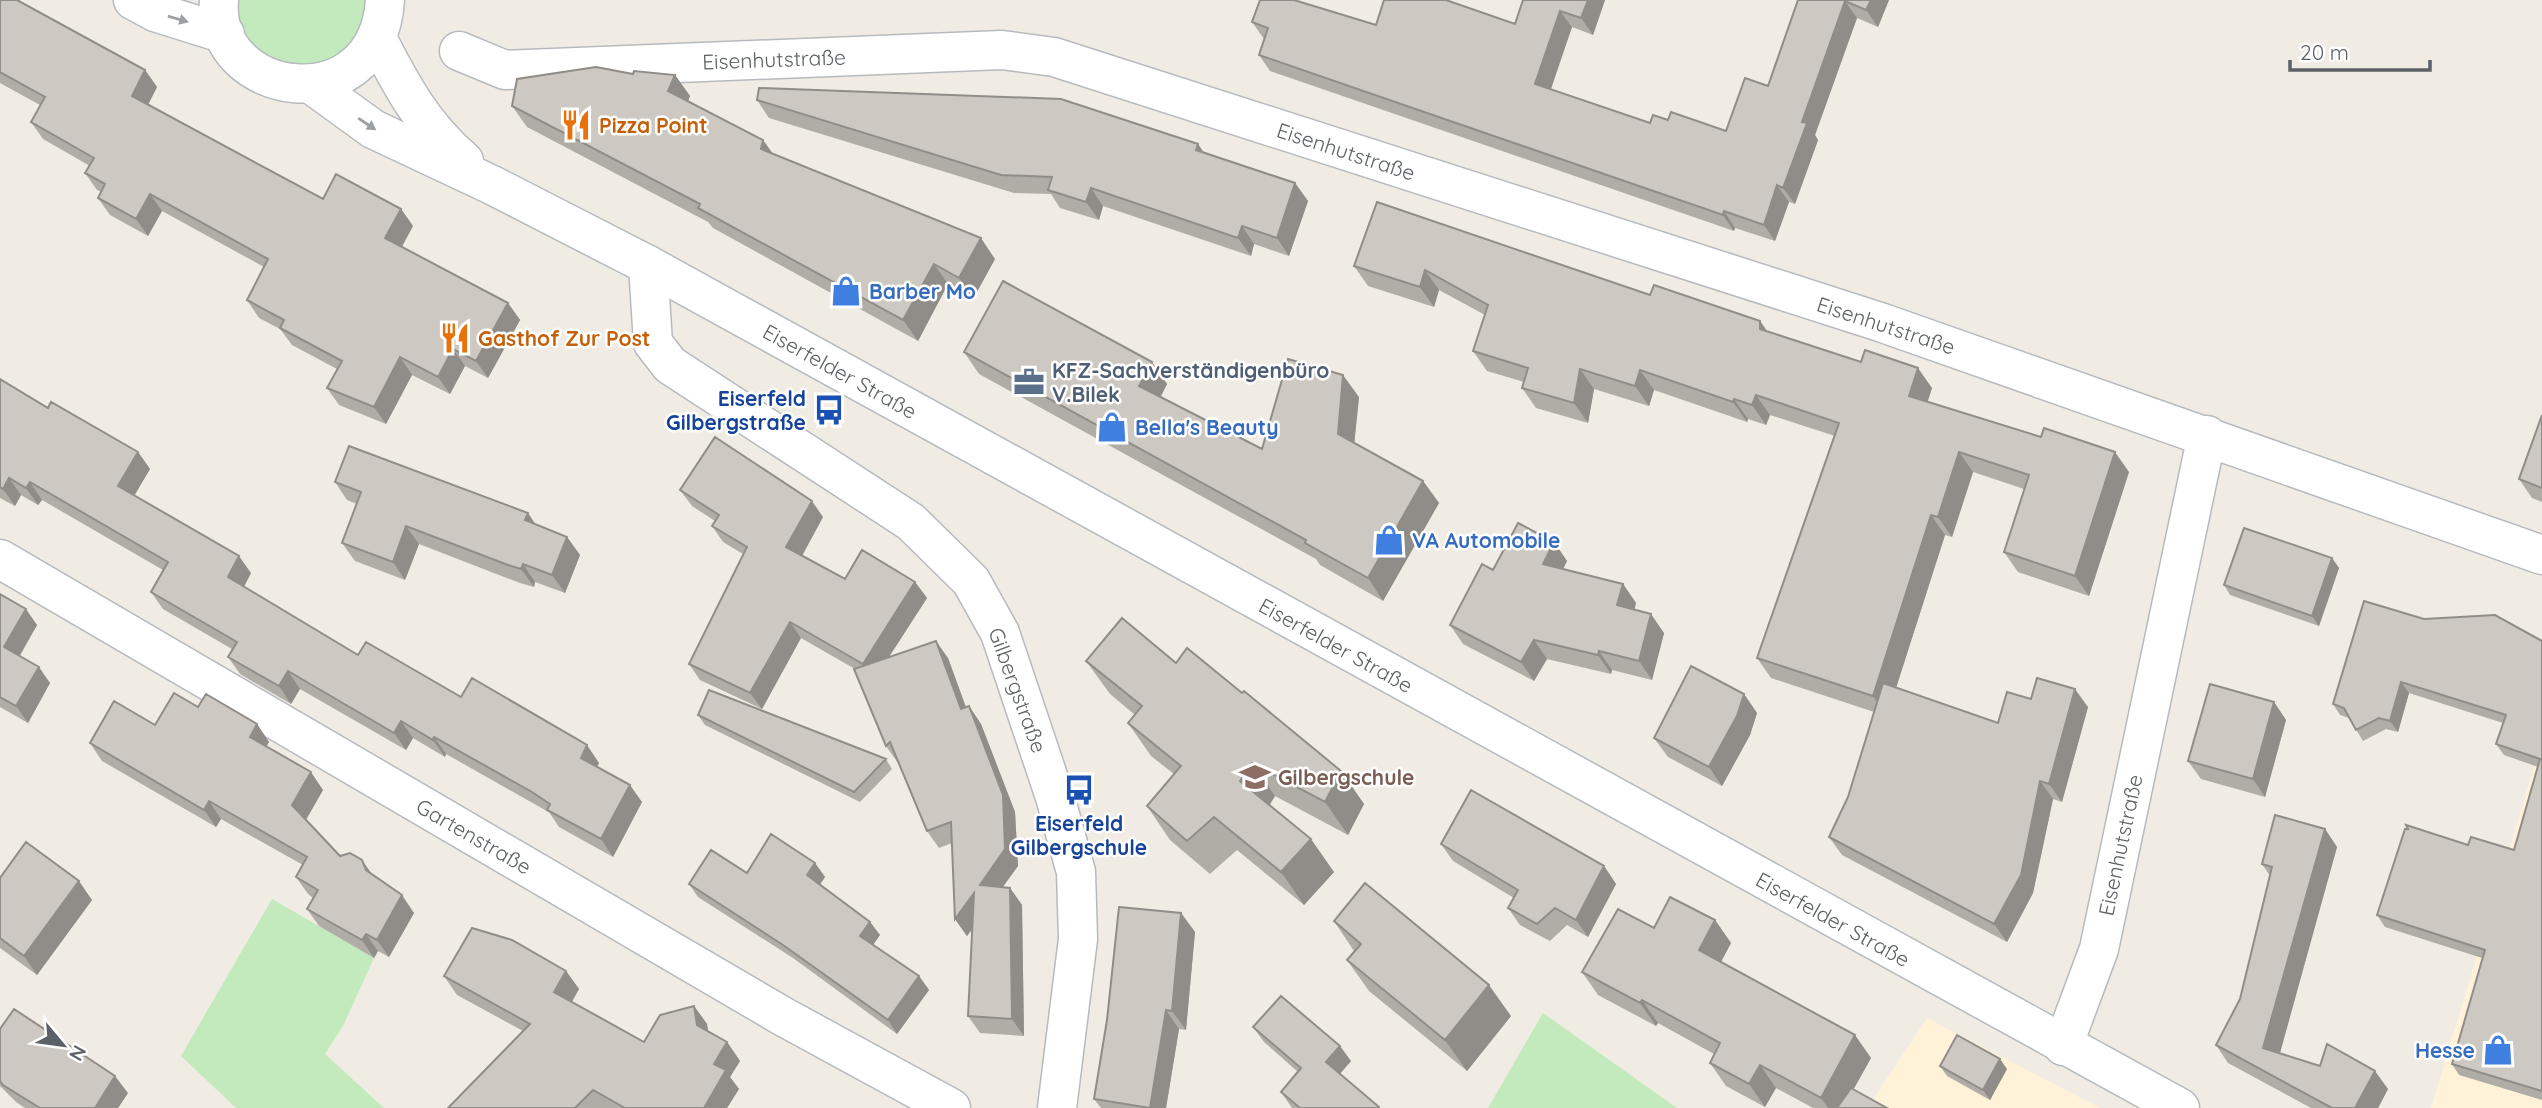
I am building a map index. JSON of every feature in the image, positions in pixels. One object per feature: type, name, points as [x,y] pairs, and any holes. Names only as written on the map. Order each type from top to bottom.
[{"type":"street","name":"Eiserfelder Straße","points":[[133,0],[155,12],[222,17],[239,57],[260,74],[285,83],[311,84],[338,76],[361,61],[377,38],[385,0]]},
{"type":"street","name":"Eiserfelder Straße","points":[[377,38],[410,101],[438,138],[492,185]]},
{"type":"street","name":"Eisenhutstraße","points":[[459,51],[505,70],[1002,50],[1054,57],[1880,322],[2542,555]]},
{"type":"street","name":"Eiserfelder Straße","points":[[311,84],[373,129],[492,185],[648,265],[2180,1108]]},
{"type":"street","name":"Gilbergstraße","points":[[648,265],[653,342],[670,365],[911,522],[971,581],[1000,633],[1055,797],[1076,872],[1078,939],[1057,1108]]},
{"type":"street","name":"Eisenhutstraße","points":[[2063,1046],[2099,949],[2207,435]]},
{"type":"street","name":"Gartenstraße","points":[[0,559],[785,1017],[951,1108]]},
{"type":"shaded area","points":[[2542,741],[2542,1108],[2431,1108]]},
{"type":"shaded area","points":[[1927,1018],[2100,1108],[1867,1108]]},
{"type":"green space","points":[[219,0],[385,0],[361,61],[260,74]]},
{"type":"green space","points":[[272,899],[374,958],[343,1026],[325,1054],[384,1108],[236,1108],[181,1056]]},
{"type":"green space","points":[[1543,1013],[1677,1108],[1488,1108]]},
{"type":"building","points":[[0,0],[17,0],[145,70],[132,96],[323,199],[336,174],[401,209],[385,238],[508,303],[476,361],[453,349],[438,377],[400,357],[374,407],[327,388],[342,361],[280,328],[284,320],[247,300],[268,259],[150,194],[136,219],[98,198],[105,184],[85,173],[94,158],[31,122],[45,97],[0,72]]},
{"type":"building","points":[[1260,0],[1294,0],[1376,25],[1384,0],[1446,0],[1515,24],[1523,0],[1588,0],[1581,18],[1560,11],[1535,84],[1650,123],[1653,115],[1668,120],[1671,112],[1726,131],[1745,78],[1768,86],[1798,0],[1871,0],[1866,10],[1845,1],[1802,122],[1807,123],[1783,188],[1777,185],[1764,225],[1724,211],[1723,215],[1259,55],[1268,28],[1252,22]]},
{"type":"building","points":[[596,67],[633,74],[634,71],[675,75],[668,91],[763,140],[761,149],[981,238],[959,278],[934,264],[903,320],[698,208],[700,204],[512,106],[517,79]]},
{"type":"building","points":[[759,88],[1061,99],[1198,144],[1196,150],[1295,183],[1277,238],[1242,226],[1238,238],[1091,188],[1086,202],[1048,190],[1052,177],[1001,175],[757,100]]},
{"type":"building","points":[[1377,202],[1650,295],[1654,285],[1760,321],[1760,329],[1861,362],[1865,350],[1918,368],[1909,396],[2041,437],[2044,428],[2115,452],[2075,576],[2004,552],[2029,475],[1959,452],[1938,517],[1931,515],[1873,696],[1757,658],[1839,423],[1756,395],[1752,405],[1734,399],[1733,402],[1640,370],[1635,386],[1580,369],[1574,403],[1522,388],[1528,368],[1473,351],[1488,305],[1425,270],[1420,287],[1354,266]]},
{"type":"building","points":[[1003,281],[1152,362],[1139,386],[1262,449],[1288,359],[1343,375],[1338,434],[1423,481],[1368,578],[1305,543],[1306,540],[964,352]]},
{"type":"building","points":[[0,379],[48,408],[51,402],[138,452],[118,486],[239,556],[228,577],[358,655],[366,642],[461,697],[472,678],[587,745],[581,758],[630,785],[601,839],[547,810],[550,804],[532,792],[434,737],[433,740],[401,721],[394,733],[288,671],[279,686],[228,657],[237,642],[151,592],[168,562],[30,482],[26,488],[9,478],[3,489],[0,487]]},
{"type":"building","points":[[2542,415],[2542,488],[2519,479]]},
{"type":"building","points":[[715,437],[812,501],[786,547],[845,579],[862,550],[915,582],[863,664],[790,622],[750,693],[689,664],[747,547],[712,526],[719,515],[680,490]]},
{"type":"building","points":[[349,446],[528,513],[525,520],[567,537],[552,575],[523,564],[521,569],[508,565],[406,526],[393,562],[342,543],[361,492],[335,482]]},
{"type":"building","points":[[1518,523],[1554,542],[1543,564],[1623,584],[1617,605],[1651,614],[1639,661],[1599,651],[1598,655],[1534,640],[1521,662],[1450,625],[1482,564],[1493,570]]},
{"type":"building","points":[[2244,528],[2332,558],[2312,616],[2224,585]]},
{"type":"building","points":[[0,594],[26,609],[4,647],[39,667],[16,706],[0,697]]},
{"type":"building","points":[[2364,601],[2424,619],[2495,615],[2542,641],[2542,1091],[2452,1064],[2485,950],[2377,915],[2405,829],[2408,829],[2406,825],[2468,845],[2471,837],[2514,850],[2540,759],[2496,744],[2506,715],[2401,682],[2390,721],[2379,718],[2356,730],[2344,708],[2333,704]]},
{"type":"building","points":[[1122,618],[1176,663],[1187,648],[1341,771],[1325,802],[1252,763],[1240,781],[1311,839],[1281,872],[1214,817],[1187,841],[1147,806],[1181,766],[1128,723],[1142,706],[1086,661]]},
{"type":"building","points":[[936,641],[961,709],[969,706],[1003,795],[1005,849],[980,885],[1010,888],[1012,1019],[968,1016],[974,893],[955,919],[951,822],[927,831],[890,742],[886,746],[854,669]]},
{"type":"building","points":[[1691,666],[1744,694],[1737,716],[1709,767],[1654,738]]},
{"type":"building","points":[[2037,678],[2075,689],[2049,784],[2040,781],[2021,875],[1994,924],[1829,837],[1848,797],[1883,683],[1998,723],[2007,692],[2031,699]]},
{"type":"building","points":[[2210,684],[2274,702],[2253,779],[2188,761]]},
{"type":"building","points":[[709,690],[886,759],[854,792],[698,715]]},
{"type":"building","points":[[174,693],[198,707],[206,694],[257,724],[250,737],[311,772],[292,805],[340,856],[350,853],[362,860],[366,870],[402,895],[377,940],[366,934],[362,940],[307,909],[318,890],[296,877],[307,857],[209,801],[204,810],[90,743],[114,701],[155,725]]},
{"type":"building","points":[[1471,790],[1604,866],[1576,920],[1555,908],[1537,924],[1508,908],[1518,890],[1441,844]]},
{"type":"building","points":[[2275,815],[2325,829],[2263,1048],[2320,1066],[2327,1044],[2375,1071],[2355,1108],[2332,1108],[2216,1045],[2240,999],[2272,867],[2262,864]]},
{"type":"building","points":[[771,834],[815,863],[807,875],[870,922],[860,936],[919,976],[888,1020],[783,945],[689,884],[711,850],[747,873]]},
{"type":"building","points":[[26,842],[79,881],[24,956],[0,938],[0,878]]},
{"type":"building","points":[[1365,883],[1489,985],[1445,1040],[1347,960],[1361,944],[1334,921]]},
{"type":"building","points":[[1670,897],[1715,920],[1699,950],[1855,1035],[1821,1098],[1760,1065],[1749,1084],[1710,1063],[1720,1043],[1642,1000],[1640,1003],[1582,972],[1618,909],[1654,928]]},
{"type":"building","points":[[1119,907],[1181,913],[1172,1011],[1166,1010],[1150,1108],[1094,1099],[1107,1020]]},
{"type":"building","points":[[472,928],[512,940],[566,971],[554,992],[644,1042],[660,1015],[694,1006],[697,1025],[727,1042],[714,1064],[726,1070],[704,1108],[625,1108],[593,1090],[575,1108],[448,1108],[530,1024],[444,976]]},
{"type":"building","points":[[1281,996],[1340,1046],[1326,1062],[1378,1108],[1300,1108],[1281,1092],[1301,1068],[1253,1027]]},
{"type":"building","points":[[14,1009],[115,1076],[95,1108],[40,1108],[3,1085],[0,1081],[0,1029]]},
{"type":"building","points":[[1957,1035],[2000,1059],[1983,1090],[1940,1066]]},
{"type":"building","points":[[1851,1088],[1887,1108],[1837,1108]]},
{"type":"place","name":"Pizza Point","points":[[576,125]]},
{"type":"place","name":"Barber Mo","points":[[846,291]]},
{"type":"place","name":"Gasthof Zur Post","points":[[455,338]]},
{"type":"place","name":"KFZ-Sachverständigenbüro V.Bilek","points":[[1029,382]]},
{"type":"place","name":"Eiserfeld Gilbergstraße","points":[[829,410]]},
{"type":"place","name":"Bella's Beauty","points":[[1112,427]]},
{"type":"place","name":"VA Automobile","points":[[1389,540]]},
{"type":"place","name":"Gilbergschule","points":[[1255,777]]},
{"type":"place","name":"Eiserfeld Gilbergschule","points":[[1079,790]]},
{"type":"place","name":"Hesse","points":[[2498,1050]]}]
